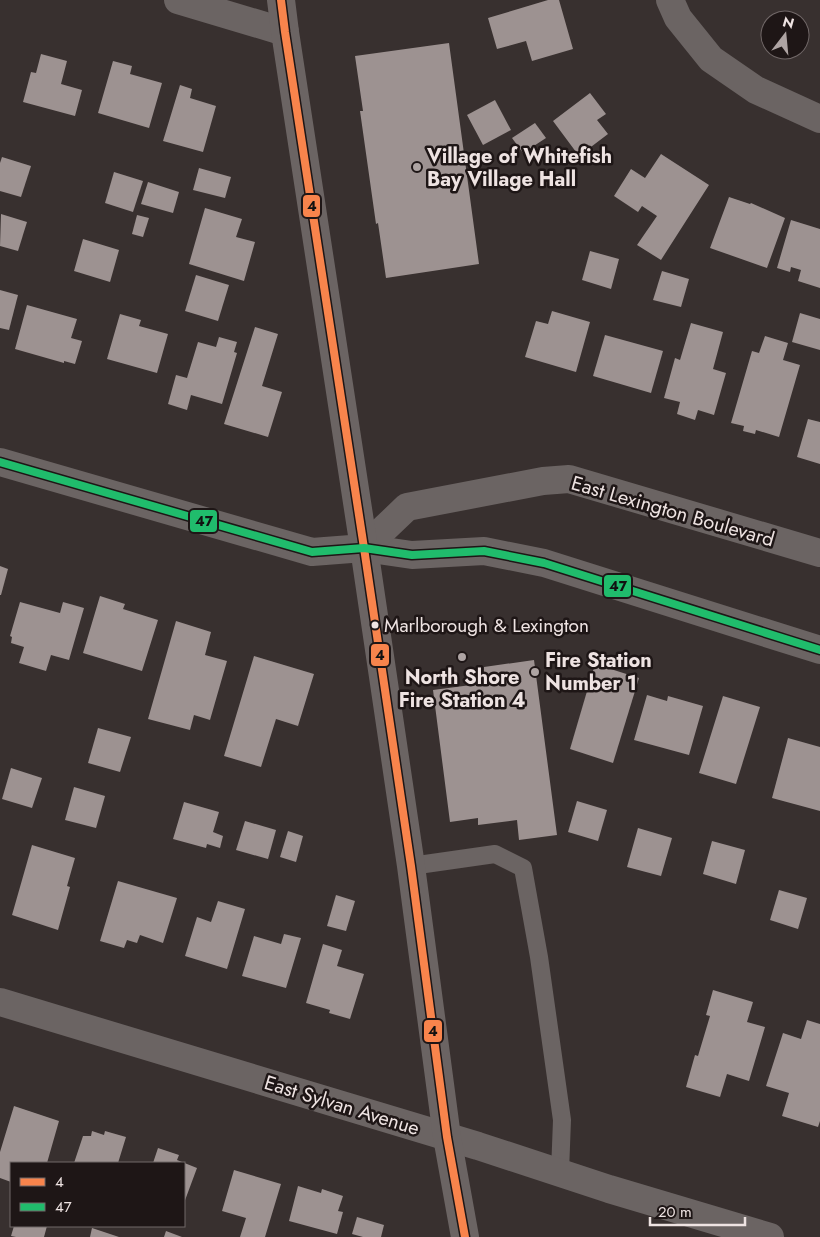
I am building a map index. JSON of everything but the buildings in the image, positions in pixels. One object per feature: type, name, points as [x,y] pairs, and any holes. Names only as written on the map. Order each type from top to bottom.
[{"type":"street","points":[[178,0],[285,32]]},
{"type":"street","points":[[281,0],[411,866],[447,1137],[465,1237]]},
{"type":"street","points":[[670,0],[678,18],[711,59],[756,90],[820,120]]},
{"type":"street","points":[[0,462],[312,552],[364,548],[412,555],[484,551],[544,563],[820,650]]},
{"type":"street","name":"East Lexington Boulevard","points":[[364,548],[407,507],[569,479],[820,553]]},
{"type":"street","name":"East Sylvan Avenue","points":[[0,1002],[770,1237]]},
{"type":"lane","points":[[411,866],[495,854],[523,868],[540,957],[562,1120],[560,1172]]},
{"type":"transit line","name":"4","points":[[281,0],[411,866],[447,1137],[465,1237]]},
{"type":"transit line","name":"47","points":[[0,462],[312,552],[364,548],[412,555],[484,551],[544,563],[820,650]]},
{"type":"place","name":"Village of Whitefish Bay Village Hall","points":[[417,167]]},
{"type":"place","name":"Marlborough & Lexington","points":[[375,625]]},
{"type":"place","name":"North Shore Fire Station 4","points":[[462,657]]},
{"type":"place","name":"Fire Station Number 1","points":[[535,672]]}]
